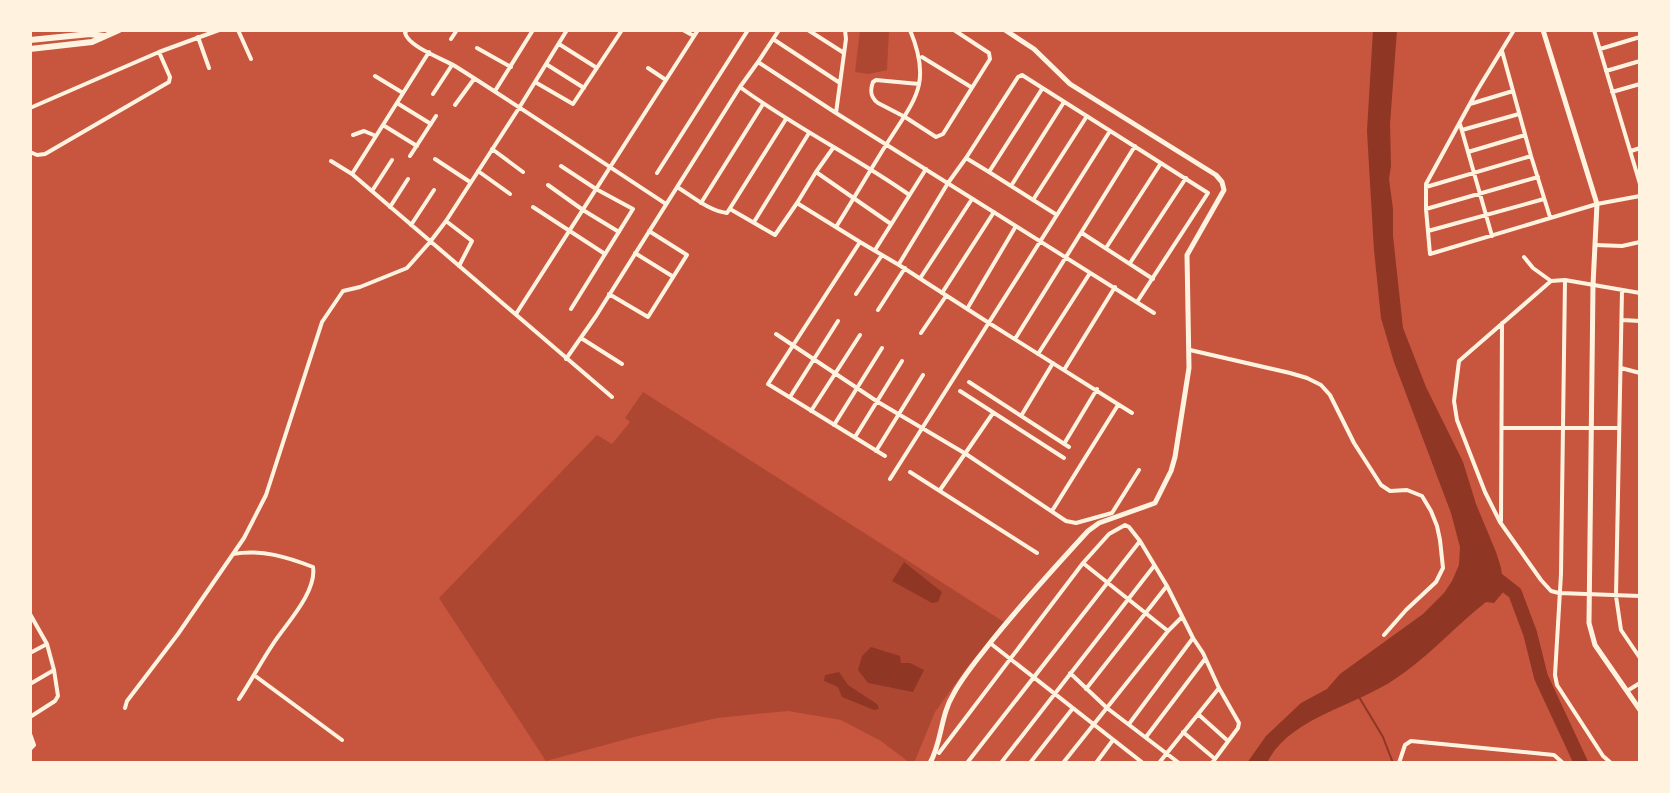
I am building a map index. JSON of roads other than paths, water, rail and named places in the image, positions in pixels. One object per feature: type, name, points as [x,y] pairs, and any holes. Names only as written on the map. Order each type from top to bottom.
[{"type":"main road","points":[[30,49],[92,42],[119,30]]},
{"type":"main road","points":[[30,40],[90,34],[104,36]]},
{"type":"street","points":[[30,108],[159,52],[219,30]]},
{"type":"street","points":[[238,30],[251,59]]},
{"type":"street","points":[[407,30],[406,38],[411,42],[495,91],[666,204]]},
{"type":"street","points":[[451,39],[457,30]]},
{"type":"street","points":[[495,91],[533,30]]},
{"type":"street","points":[[125,708],[233,554],[266,495],[322,322],[343,291],[407,268],[430,242],[567,30]]},
{"type":"street","points":[[535,82],[573,104],[622,30]]},
{"type":"street","points":[[683,30],[694,36]]},
{"type":"street","points":[[515,315],[698,30]]},
{"type":"street","points":[[657,173],[748,30]]},
{"type":"street","points":[[566,359],[779,30]]},
{"type":"street","points":[[808,30],[844,53]]},
{"type":"street","points":[[836,113],[845,30]]},
{"type":"street","points":[[836,227],[916,96],[921,57],[910,30]]},
{"type":"street","points":[[919,84],[881,79],[873,82],[871,88],[874,100],[939,137],[990,56],[954,30]]},
{"type":"street","points":[[930,763],[951,697],[968,669],[1019,606],[1088,531],[1099,523],[1155,503],[1175,457],[1189,368],[1187,255],[1222,195],[1224,186],[1220,178],[1070,84],[1034,49],[1005,30]]},
{"type":"street","points":[[1514,30],[1426,187],[1430,254],[1597,204],[1640,196]]},
{"type":"street","points":[[1543,30],[1597,204],[1593,285],[1589,623],[1595,645],[1640,710]]},
{"type":"street","points":[[1594,30],[1640,184]]},
{"type":"street","points":[[198,37],[209,68]]},
{"type":"street","points":[[1599,49],[1640,37]]},
{"type":"street","points":[[773,39],[840,83]]},
{"type":"street","points":[[559,44],[598,68]]},
{"type":"street","points":[[477,48],[511,67]]},
{"type":"street","points":[[1502,51],[1550,218]]},
{"type":"street","points":[[30,152],[45,154],[169,82],[170,77],[159,52]]},
{"type":"street","points":[[352,174],[429,52]]},
{"type":"street","points":[[921,57],[971,87]]},
{"type":"street","points":[[1606,71],[1640,61]]},
{"type":"street","points":[[758,62],[1154,313]]},
{"type":"street","points":[[546,64],[584,88]]},
{"type":"street","points":[[433,94],[452,65]]},
{"type":"street","points":[[648,68],[666,80]]},
{"type":"street","points":[[899,265],[948,183],[1020,75],[1208,193],[1137,302]]},
{"type":"street","points":[[375,76],[403,93]]},
{"type":"street","points":[[455,105],[474,79]]},
{"type":"street","points":[[1612,92],[1640,84]]},
{"type":"street","points":[[740,87],[908,194]]},
{"type":"street","points":[[989,172],[1042,89]]},
{"type":"street","points":[[1470,104],[1513,91]]},
{"type":"street","points":[[1011,186],[1064,102]]},
{"type":"street","points":[[397,103],[431,124]]},
{"type":"street","points":[[701,203],[763,104]]},
{"type":"street","points":[[1462,130],[1519,114]]},
{"type":"street","points":[[410,156],[436,116]]},
{"type":"street","points":[[1033,200],[1087,116]]},
{"type":"street","points":[[677,187],[701,203],[727,213],[786,119]]},
{"type":"street","points":[[1460,124],[1492,236]]},
{"type":"street","points":[[383,125],[417,146]]},
{"type":"street","points":[[353,135],[364,131],[376,136]]},
{"type":"street","points":[[890,479],[1110,131]]},
{"type":"street","points":[[754,222],[809,133]]},
{"type":"street","points":[[1468,152],[1525,135]]},
{"type":"street","points":[[1015,339],[1135,146]]},
{"type":"street","points":[[730,209],[776,234],[833,148]]},
{"type":"street","points":[[1631,151],[1640,148]]},
{"type":"street","points":[[492,149],[523,172]]},
{"type":"street","points":[[1426,187],[1531,156]]},
{"type":"street","points":[[966,158],[1057,215]]},
{"type":"street","points":[[435,159],[470,182]]},
{"type":"street","points":[[372,191],[392,160]]},
{"type":"street","points":[[331,161],[352,174],[612,397]]},
{"type":"street","points":[[1106,248],[1161,162]]},
{"type":"street","points":[[561,166],[633,209],[571,309]]},
{"type":"street","points":[[875,250],[926,169]]},
{"type":"street","points":[[478,171],[510,194]]},
{"type":"street","points":[[816,172],[891,224]]},
{"type":"street","points":[[1426,209],[1538,177]]},
{"type":"street","points":[[1130,263],[1186,178]]},
{"type":"street","points":[[390,207],[408,179]]},
{"type":"street","points":[[548,185],[619,232]]},
{"type":"street","points":[[411,225],[434,190]]},
{"type":"street","points":[[920,278],[972,199]]},
{"type":"street","points":[[1428,231],[1544,199]]},
{"type":"street","points":[[797,203],[1132,413]]},
{"type":"street","points":[[533,207],[605,254]]},
{"type":"street","points":[[921,333],[994,212]]},
{"type":"street","points":[[446,221],[472,241],[459,267]]},
{"type":"street","points":[[967,309],[1016,226]]},
{"type":"street","points":[[609,294],[647,318],[687,254],[649,231]]},
{"type":"street","points":[[1082,233],[1153,279]]},
{"type":"street","points":[[860,242],[768,384],[885,456]]},
{"type":"street","points":[[1595,245],[1622,246],[1640,242]]},
{"type":"street","points":[[635,253],[672,276]]},
{"type":"street","points":[[856,294],[882,255]]},
{"type":"street","points":[[1524,257],[1551,281]]},
{"type":"street","points":[[878,310],[905,268]]},
{"type":"street","points":[[1038,354],[1090,273]]},
{"type":"street","points":[[1565,280],[1561,574],[1555,675],[1557,685],[1603,756],[1611,763]]},
{"type":"street","points":[[1640,293],[1565,280],[1551,281],[1459,361],[1454,401],[1462,434],[1500,522],[1551,591],[1589,596],[1640,596]]},
{"type":"street","points":[[1064,370],[1115,287]]},
{"type":"street","points":[[1622,290],[1616,596],[1621,630],[1640,658]]},
{"type":"street","points":[[1622,320],[1640,321]]},
{"type":"street","points":[[790,397],[838,321]]},
{"type":"street","points":[[1500,522],[1502,323]]},
{"type":"street","points":[[776,334],[1066,521],[1076,523],[1110,513],[1139,470]]},
{"type":"street","points":[[811,411],[860,335]]},
{"type":"street","points":[[581,338],[622,364]]},
{"type":"street","points":[[834,425],[882,348]]},
{"type":"street","points":[[1190,350],[1290,373],[1321,385],[1330,395],[1354,443],[1381,485],[1390,491],[1407,490],[1422,496],[1437,526],[1443,568],[1436,582],[1384,635]]},
{"type":"street","points":[[855,437],[902,361]]},
{"type":"street","points":[[1021,416],[1053,363]]},
{"type":"street","points":[[1621,368],[1640,373]]},
{"type":"street","points":[[876,451],[923,375]]},
{"type":"street","points":[[969,382],[1067,445],[1097,389]]},
{"type":"street","points":[[960,391],[1064,458]]},
{"type":"street","points":[[1052,511],[1119,404]]},
{"type":"street","points":[[940,490],[993,412]]},
{"type":"street","points":[[1502,428],[1619,428]]},
{"type":"street","points":[[910,472],[1037,553]]},
{"type":"street","points":[[939,753],[1083,563],[1109,534],[1122,526],[1129,527],[1140,541],[1167,586],[1239,723],[1213,761],[1183,732]]},
{"type":"street","points":[[967,763],[1140,541]]},
{"type":"street","points":[[233,554],[283,555],[313,567],[313,581],[302,603],[239,699]]},
{"type":"street","points":[[1083,563],[1168,631]]},
{"type":"street","points":[[1001,763],[1154,565]]},
{"type":"street","points":[[1086,689],[1167,586]]},
{"type":"street","points":[[30,614],[47,644],[57,699],[30,717]]},
{"type":"street","points":[[1063,763],[1182,617]]},
{"type":"street","points":[[1129,724],[1193,638]]},
{"type":"street","points":[[990,643],[1143,763]]},
{"type":"street","points":[[30,653],[47,644]]},
{"type":"street","points":[[1146,737],[1205,659]]},
{"type":"street","points":[[30,684],[54,670]]},
{"type":"street","points":[[1070,673],[1107,708],[1179,763]]},
{"type":"street","points":[[254,675],[342,740]]},
{"type":"street","points":[[1627,691],[1640,683]]},
{"type":"street","points":[[1159,763],[1219,688]]},
{"type":"street","points":[[1030,763],[1073,708]]},
{"type":"street","points":[[1198,714],[1228,741]]},
{"type":"street","points":[[30,734],[34,745],[30,749]]},
{"type":"street","points":[[1096,763],[1113,740]]},
{"type":"street","points":[[1399,763],[1405,745],[1411,741],[1554,755],[1563,763]]},
{"type":"street","points":[[1125,763],[1131,755]]},
{"type":"waterway","points":[[1492,575],[1515,593],[1530,633],[1541,677],[1581,763]]},
{"type":"waterway","points":[[1359,697],[1383,737],[1393,763]]}]
